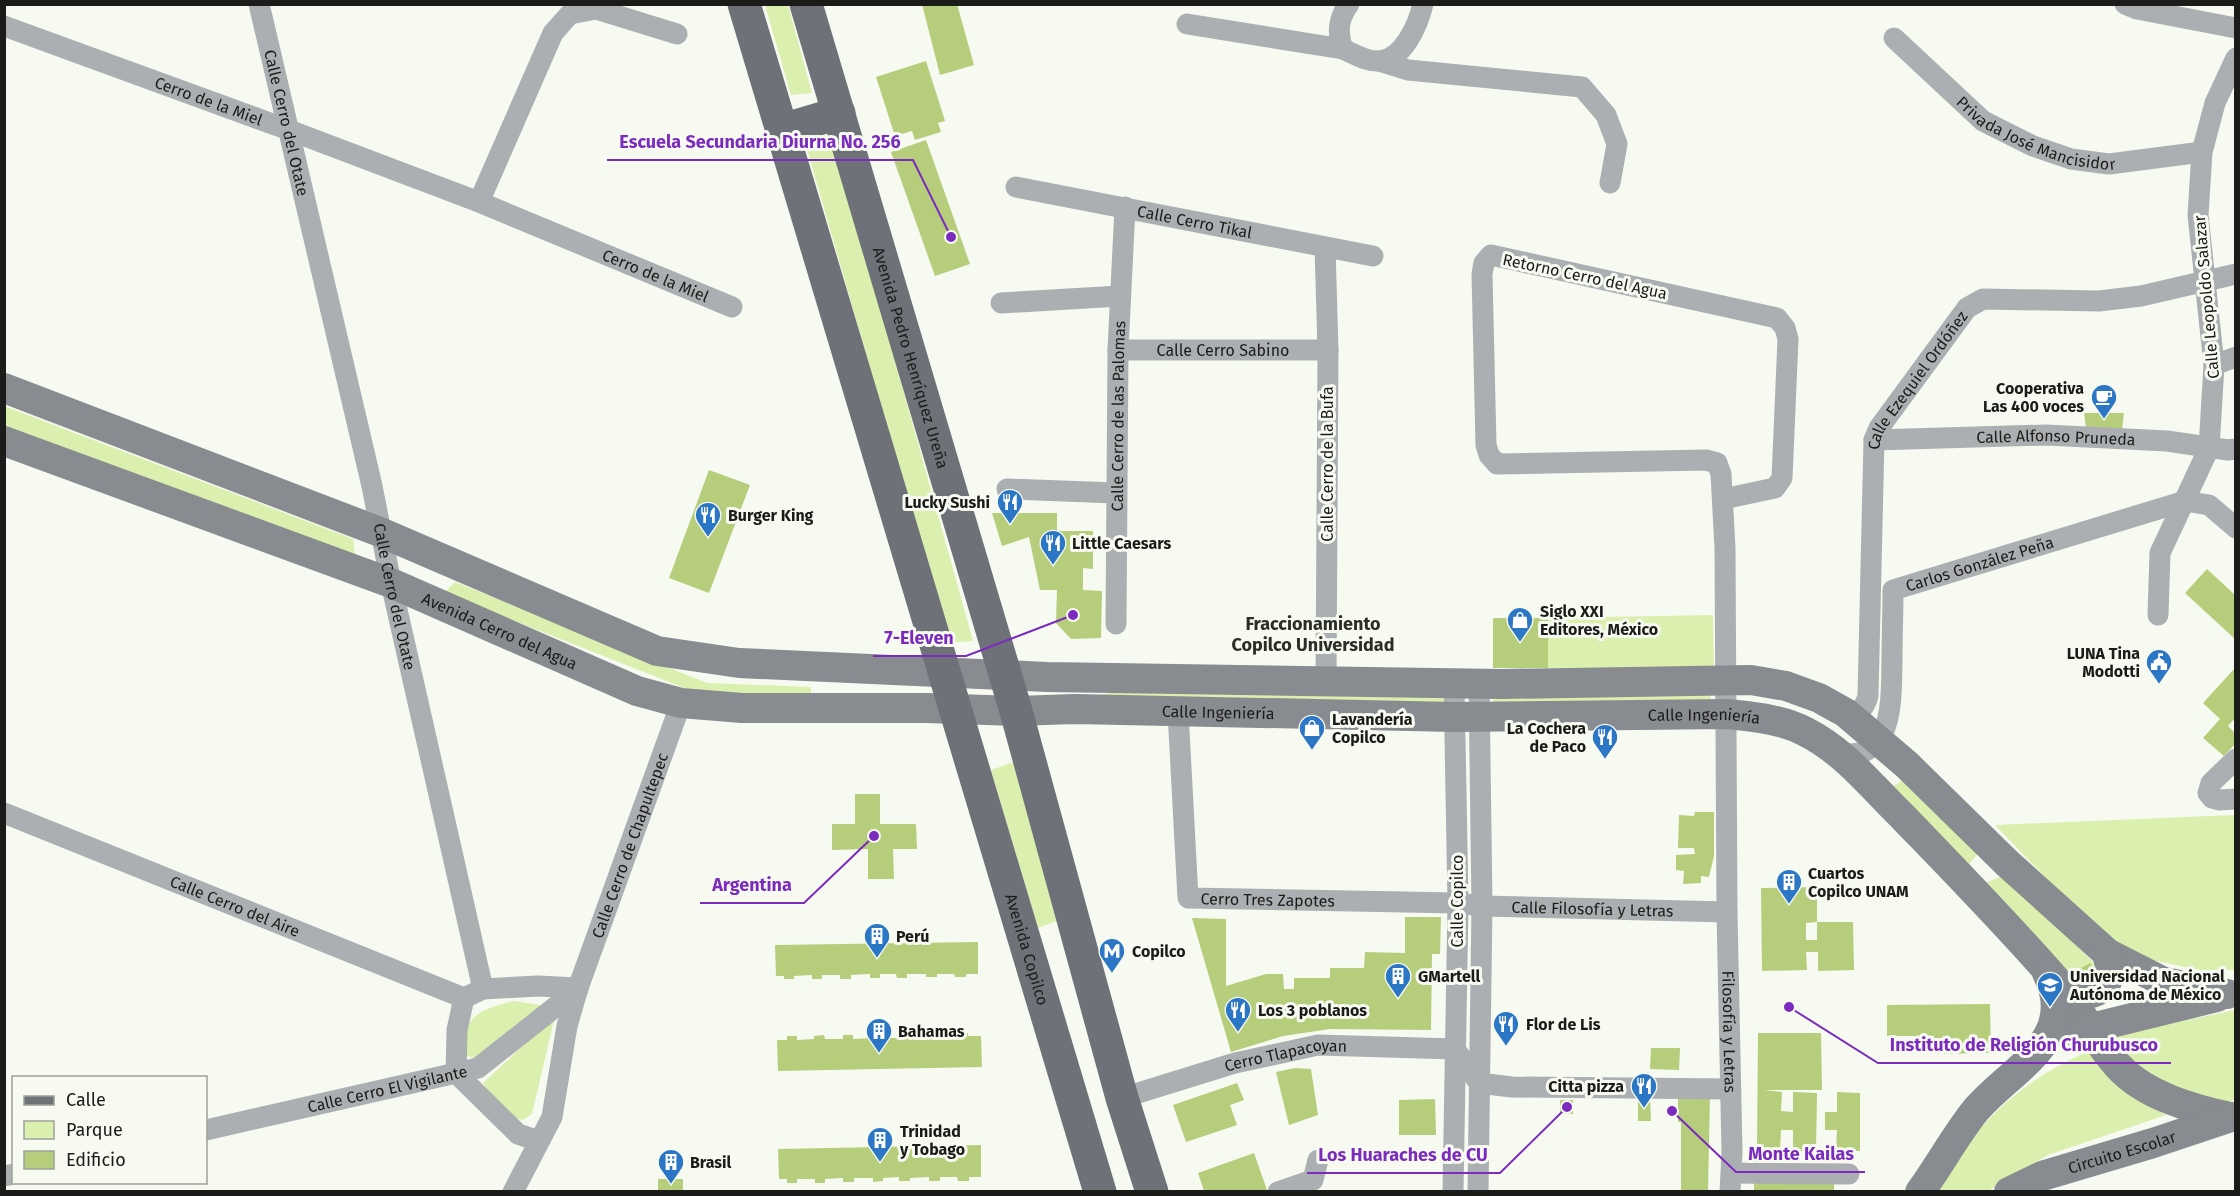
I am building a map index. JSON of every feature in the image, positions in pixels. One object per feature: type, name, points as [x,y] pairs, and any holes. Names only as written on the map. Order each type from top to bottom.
[{"type":"main road","points":[[744,4],[954,708]]},
{"type":"main road","name":"Avenida Pedro Henríquez Ureña","points":[[806,4],[1016,711]]},
{"type":"main road","points":[[782,130],[839,113]]},
{"type":"main road","name":"Avenida Copilco","points":[[954,708],[1100,1191]]},
{"type":"main road","points":[[1016,711],[1122,1098],[1150,1187]]},
{"type":"main road","points":[[1058,1054],[1068,1066],[1075,1069],[1090,1067],[1100,1057],[1104,1034]]},
{"type":"main road","points":[[1089,1154],[1094,1102],[1099,1095],[1108,1095],[1131,1153],[1150,1187]]},
{"type":"street","name":"Calle Cerro del Otate","points":[[259,4],[369,474],[474,994],[457,1030],[456,1073]]},
{"type":"street","points":[[1343,49],[1339,37],[1339,24],[1349,4]]},
{"type":"street","points":[[2125,4],[2136,9],[2235,28]]},
{"type":"street","points":[[1379,61],[1394,57],[1407,40],[1423,5]]},
{"type":"street","points":[[479,202],[553,33],[570,14],[596,9],[677,34]]},
{"type":"street","points":[[1187,24],[1315,43],[1343,49],[1368,60],[1408,70],[1582,87],[1606,115],[1617,144],[1610,183]]},
{"type":"street","points":[[1315,43],[1339,24]]},
{"type":"street","name":"Cerro de la Miel","points":[[4,26],[479,202],[732,307]]},
{"type":"street","name":"Privada José Mancisidor","points":[[1894,38],[1983,121],[2033,146],[2071,159],[2109,164],[2202,152]]},
{"type":"street","points":[[1401,48],[1408,70]]},
{"type":"street","name":"Calle Leopoldo Salazar","points":[[2158,615],[2160,553],[2209,448],[2214,364],[2199,215],[2202,152],[2214,104],[2235,58]]},
{"type":"street","name":"Calle Cerro Tikal","points":[[1016,188],[1373,256]]},
{"type":"street","name":"Calle Cerro de las Palomas","points":[[1116,624],[1118,350],[1125,207]]},
{"type":"street","name":"Calle Cerro de la Bufa","points":[[1325,247],[1328,350],[1326,681]]},
{"type":"street","name":"Retorno Cerro del Agua","points":[[1723,499],[1775,488],[1782,478],[1788,339],[1785,328],[1777,318],[1491,255],[1484,263],[1482,274],[1486,446],[1489,455],[1497,464],[1706,460],[1717,463],[1721,474],[1723,499],[1726,680]]},
{"type":"street","name":"Calle Ezequiel Ordóñez","points":[[1846,713],[1862,710],[1868,696],[1874,440],[1879,428],[1967,308],[1983,299],[2099,301],[2141,296],[2235,274]]},
{"type":"street","points":[[1001,303],[1120,296]]},
{"type":"street","name":"Calle Cerro Sabino","points":[[1118,350],[1328,350]]},
{"type":"street","points":[[2214,364],[2235,357]]},
{"type":"street","points":[[4,388],[380,532],[657,651],[739,663],[1005,675]]},
{"type":"street","name":"Calle Alfonso Pruneda","points":[[1874,440],[2046,435],[2166,441],[2235,450]]},
{"type":"street","name":"Avenida Cerro del Agua","points":[[4,441],[391,583],[637,691],[681,703],[742,708],[954,708],[1016,711]]},
{"type":"street","points":[[1007,489],[1116,493]]},
{"type":"street","points":[[2185,501],[2209,505],[2235,528]]},
{"type":"street","name":"Carlos González Peña","points":[[1879,740],[1888,718],[1891,701],[1893,590],[2185,501]]},
{"type":"street","name":"Calle Ingeniería","points":[[1005,675],[1466,684],[1751,680],[1786,686],[1818,698],[1846,713],[1879,740],[2007,863],[2107,954],[2164,982],[2231,993]]},
{"type":"street","points":[[1075,709],[1070,698],[1070,691],[1078,676]]},
{"type":"street","name":"Filosofía y Letras","points":[[1479,1083],[1512,1088],[1731,1089],[1727,912],[1726,680]]},
{"type":"street","name":"Calle Copilco","points":[[1466,684],[1482,906],[1478,1191]]},
{"type":"street","name":"Calle Cerro de Chapultepec","points":[[513,1191],[552,1117],[567,1026],[681,703]]},
{"type":"street","name":"Calle Ingeniería","points":[[1016,711],[1075,709],[1467,717],[1727,714],[1770,719],[1806,732],[1838,753],[1976,892],[2053,977],[2119,1068],[2139,1084],[2199,1110],[2233,1116]]},
{"type":"street","name":"Cerro Tres Zapotes","points":[[1178,712],[1188,898],[1458,903]]},
{"type":"street","name":"Calle Copilco","points":[[1454,1191],[1458,903],[1467,717]]},
{"type":"street","points":[[1838,753],[1850,755],[1861,753],[1879,740]]},
{"type":"street","points":[[2235,759],[2211,783],[2208,793],[2212,798],[2219,800],[2235,799]]},
{"type":"street","name":"Calle Cerro del Aire","points":[[4,813],[474,994]]},
{"type":"street","points":[[1976,892],[1979,876],[1984,870],[2007,863]]},
{"type":"street","name":"Calle Filosofía y Letras","points":[[1458,903],[1482,906],[1727,912]]},
{"type":"street","points":[[2053,977],[2070,993],[2091,994],[2107,980],[2110,969],[2107,954]]},
{"type":"street","points":[[2031,1060],[2046,1041],[2054,1018],[2053,977]]},
{"type":"street","points":[[474,994],[538,986],[579,988]]},
{"type":"street","name":"Calle Cerro El Vigilante","points":[[207,1130],[478,1068],[579,988]]},
{"type":"street","points":[[1920,1191],[1974,1113],[1990,1095],[2031,1060],[2066,1038],[2091,1028],[2231,993]]},
{"type":"street","name":"Cerro Tlapacoyan","points":[[1122,1098],[1235,1063],[1318,1045],[1455,1048]]},
{"type":"street","points":[[1455,1048],[1479,1083]]},
{"type":"street","points":[[456,1073],[518,1134],[538,1141]]},
{"type":"street","points":[[1731,1089],[1731,1182],[1849,1174]]},
{"type":"street","name":"Circuito Escolar","points":[[2010,1191],[2043,1176],[2233,1116]]},
{"type":"street","points":[[1278,1191],[1313,1180],[1318,1160]]},
{"type":"green space","points":[[765,5],[788,5],[812,93],[791,95]]},
{"type":"green space","points":[[835,145],[973,641],[949,643],[807,149]]},
{"type":"green space","points":[[4,406],[353,539],[356,561],[5,427]]},
{"type":"green space","points":[[455,582],[707,683],[811,687],[811,694],[702,695],[444,593]]},
{"type":"green space","points":[[1713,615],[1714,675],[1548,668],[1548,618]]},
{"type":"green space","points":[[1127,689],[1443,696],[1445,708],[1083,699]]},
{"type":"green space","points":[[1494,694],[1711,694],[1710,708],[1492,709]]},
{"type":"green space","points":[[1017,761],[1059,920],[1038,928],[991,770]]},
{"type":"green space","points":[[1905,779],[1982,849],[1969,864],[1890,788]]},
{"type":"green space","points":[[2233,815],[2236,821],[2235,970],[2199,970],[2143,958],[2106,940],[1995,825]]},
{"type":"green space","points":[[2005,875],[2096,965],[2076,985],[1985,883]]},
{"type":"green space","points":[[514,1001],[540,1005],[521,1031],[477,1059],[465,1055],[466,1031],[475,1016],[482,1011]]},
{"type":"green space","points":[[2235,1010],[2235,1100],[2226,1102],[2206,1101],[2140,1072],[2109,1037]]},
{"type":"green space","points":[[555,1016],[532,1114],[523,1120],[507,1116],[483,1083]]},
{"type":"green space","points":[[2091,1050],[2138,1100],[2166,1115],[2048,1155],[1988,1191],[1931,1192],[1969,1141],[2005,1103],[2040,1077]]},
{"type":"building","points":[[922,4],[957,4],[974,65],[940,75]]},
{"type":"building","points":[[926,61],[945,121],[938,123],[941,132],[915,140],[912,131],[895,136],[876,77]]},
{"type":"building","points":[[926,140],[970,264],[935,276],[891,152]]},
{"type":"building","name":"Cooperativa Las 400 voces","points":[[2084,413],[2124,413],[2122,430],[2086,428]]},
{"type":"building","points":[[709,470],[750,485],[709,593],[669,578]]},
{"type":"building","points":[[992,513],[1057,513],[1057,531],[1093,531],[1093,569],[1083,568],[1083,590],[1102,591],[1101,638],[1071,639],[1056,623],[1057,590],[1040,590],[1029,537],[1002,546]]},
{"type":"building","points":[[2207,569],[2235,595],[2235,639],[2185,593]]},
{"type":"building","name":"Siglo XXI Editores, México","points":[[1493,618],[1548,618],[1548,668],[1493,668]]},
{"type":"building","points":[[2235,668],[2235,718],[2228,726],[2235,733],[2235,744],[2224,756],[2203,738],[2220,719],[2203,703]]},
{"type":"building","points":[[855,794],[880,794],[880,824],[916,824],[917,849],[893,849],[894,879],[868,879],[868,849],[832,850],[832,824],[855,824]]},
{"type":"building","points":[[1695,812],[1714,812],[1714,856],[1709,877],[1701,876],[1701,883],[1683,884],[1684,871],[1676,870],[1676,855],[1695,854],[1694,848],[1678,848],[1679,815],[1694,816]]},
{"type":"building","points":[[1817,887],[1817,922],[1853,922],[1854,970],[1818,971],[1818,952],[1806,952],[1807,970],[1762,971],[1761,888]],"holes":[[[1817,922],[1817,940],[1806,940],[1806,923]]]},
{"type":"building","points":[[1405,917],[1441,917],[1440,954],[1432,954],[1431,1030],[1330,1029],[1283,1036],[1231,1052],[1192,918],[1226,919],[1226,986],[1266,974],[1283,974],[1284,989],[1294,989],[1294,978],[1330,978],[1330,968],[1364,968],[1365,952],[1405,953]]},
{"type":"building","name":"Perú","points":[[978,942],[978,974],[966,974],[966,977],[955,977],[954,974],[937,974],[937,977],[926,977],[926,974],[907,974],[907,978],[897,978],[896,974],[880,974],[880,978],[870,978],[870,974],[851,975],[851,979],[840,979],[840,975],[822,975],[822,979],[812,979],[812,975],[784,979],[784,976],[776,976],[775,945]]},
{"type":"building","points":[[2090,963],[2099,978],[2082,988],[2074,972]]},
{"type":"building","points":[[1990,1004],[1991,1053],[1934,1054],[1934,1036],[1887,1036],[1887,1005]]},
{"type":"building","name":"Bahamas","points":[[957,1033],[981,1036],[982,1067],[778,1071],[777,1040],[787,1040],[787,1036],[797,1036],[797,1040],[814,1039],[814,1036],[824,1035],[825,1039],[843,1039],[843,1035],[853,1035],[853,1039],[872,1038],[872,1035],[883,1034],[883,1038],[899,1038],[899,1034],[910,1034],[910,1038],[929,1037],[929,1034],[939,1034],[939,1037],[957,1037]]},
{"type":"building","points":[[1758,1033],[1821,1033],[1822,1090],[1764,1090],[1782,1092],[1781,1111],[1793,1112],[1793,1092],[1817,1093],[1816,1151],[1793,1151],[1793,1130],[1781,1130],[1780,1150],[1757,1149]]},
{"type":"building","points":[[1651,1048],[1680,1048],[1679,1070],[1650,1069]]},
{"type":"building","points":[[1295,1068],[1311,1069],[1318,1115],[1289,1125],[1276,1072]]},
{"type":"building","points":[[1237,1083],[1244,1100],[1230,1105],[1237,1125],[1186,1142],[1173,1105]]},
{"type":"building","points":[[1837,1092],[1860,1093],[1860,1151],[1836,1151],[1837,1130],[1825,1130],[1825,1112],[1837,1112]]},
{"type":"building","points":[[1678,1095],[1710,1095],[1708,1191],[1681,1191],[1681,1122],[1678,1122]]},
{"type":"building","name":"Citta pizza","points":[[1638,1096],[1650,1096],[1651,1121],[1638,1121]]},
{"type":"building","points":[[1435,1099],[1436,1135],[1399,1135],[1399,1100]]},
{"type":"building","points":[[1560,1100],[1573,1100],[1573,1114],[1560,1113]]},
{"type":"building","name":"Trinidad y Tobago","points":[[981,1145],[981,1177],[969,1177],[969,1181],[958,1181],[957,1177],[940,1177],[940,1181],[929,1181],[929,1177],[899,1181],[899,1177],[883,1178],[883,1181],[873,1182],[873,1178],[854,1178],[854,1182],[843,1182],[843,1178],[825,1179],[825,1183],[815,1183],[815,1179],[797,1179],[797,1183],[787,1183],[787,1179],[779,1179],[778,1149]]},
{"type":"building","points":[[1254,1153],[1267,1190],[1204,1191],[1198,1173]]},
{"type":"building","points":[[1754,1178],[1834,1179],[1834,1191],[1754,1191]]},
{"type":"building","name":"Brasil","points":[[658,1179],[683,1179],[683,1191],[658,1191]]},
{"type":"place","name":"Escuela Secundaria Diurna No. 256","points":[[951,237]]},
{"type":"place","name":"Cooperativa Las 400 voces","points":[[2104,420]]},
{"type":"place","name":"Lucky Sushi","points":[[1010,525]]},
{"type":"place","name":"Burger King","points":[[708,538]]},
{"type":"place","name":"Little Caesars","points":[[1053,566]]},
{"type":"place","name":"7-Eleven","points":[[1073,615]]},
{"type":"place","name":"Siglo XXI Editores, México","points":[[1520,643]]},
{"type":"place","name":"LUNA Tina Modotti","points":[[2159,685]]},
{"type":"place","name":"Lavandería Copilco","points":[[1312,751]]},
{"type":"place","name":"La Cochera de Paco","points":[[1605,760]]},
{"type":"place","name":"Argentina","points":[[874,836]]},
{"type":"place","name":"Cuartos Copilco UNAM","points":[[1789,905]]},
{"type":"place","name":"Perú","points":[[877,959]]},
{"type":"place","name":"Copilco","points":[[1112,974]]},
{"type":"place","name":"GMartell","points":[[1398,999]]},
{"type":"place","name":"Instituto de Religión Churubusco","points":[[1789,1007]]},
{"type":"place","name":"Universidad Nacional Autónoma de México","points":[[2050,1008]]},
{"type":"place","name":"Los 3 poblanos","points":[[1238,1033]]},
{"type":"place","name":"Flor de Lis","points":[[1506,1047]]},
{"type":"place","name":"Bahamas","points":[[879,1054]]},
{"type":"place","name":"Los Huaraches de CU","points":[[1567,1107]]},
{"type":"place","name":"Citta pizza","points":[[1644,1109]]},
{"type":"place","name":"Monte Kailas","points":[[1672,1111]]},
{"type":"place","name":"Trinidad y Tobago","points":[[880,1163]]},
{"type":"place","name":"Brasil","points":[[671,1185]]},
{"type":"district","name":"Fraccionamiento Copilco Universidad","points":[[1313,634]]}]
